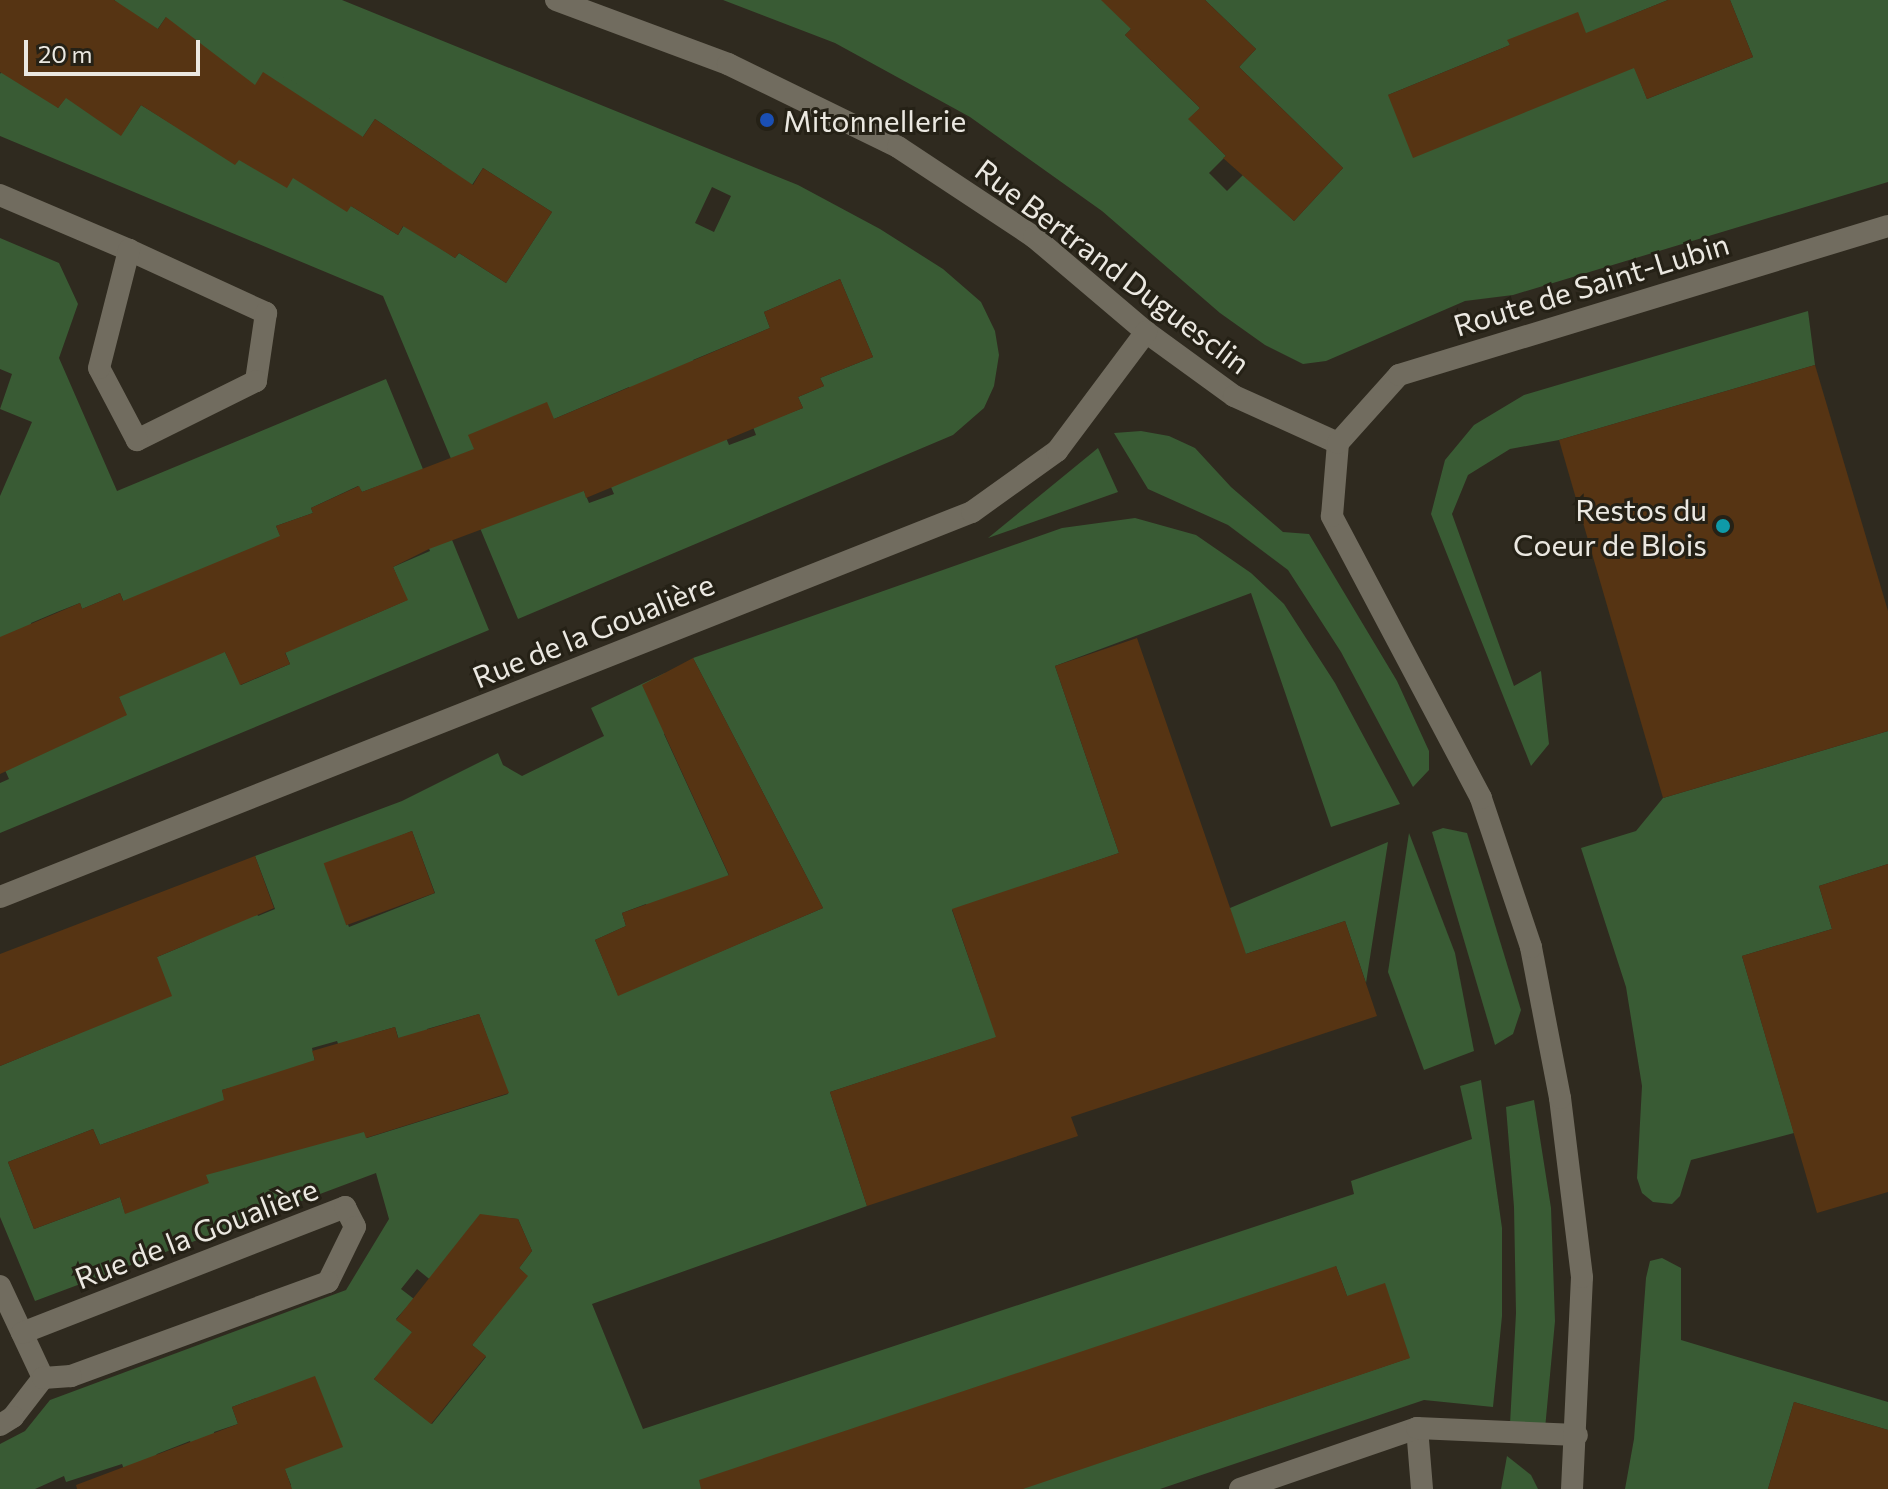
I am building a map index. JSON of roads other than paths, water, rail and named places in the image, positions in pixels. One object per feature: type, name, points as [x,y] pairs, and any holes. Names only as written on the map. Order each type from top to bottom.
[{"type":"street","name":"Rue Bertrand Duguesclin","points":[[556,0],[728,64],[898,147],[1034,237],[1146,332],[1234,396],[1338,443]]},
{"type":"street","points":[[0,195],[129,250],[266,313],[256,381],[137,440],[99,368],[129,250]]},
{"type":"street","name":"Route de Saint-Lubin","points":[[1338,443],[1399,375],[1888,226]]},
{"type":"street","name":"Rue de la Goualière","points":[[0,897],[972,512],[1057,451],[1146,332]]},
{"type":"street","points":[[1338,443],[1332,516],[1481,798],[1531,947],[1560,1098],[1582,1277],[1577,1435],[1572,1489]]},
{"type":"street","name":"Rue de la Goualière","points":[[22,1333],[345,1207],[355,1227],[328,1282],[71,1376],[43,1378]]},
{"type":"street","points":[[0,1286],[43,1378],[13,1417],[0,1425]]},
{"type":"street","points":[[1240,1489],[1417,1428],[1577,1435]]},
{"type":"street","points":[[1417,1428],[1422,1489]]},
{"type":"place","name":"Mitonnellerie","points":[[767,120]]},
{"type":"place","name":"Restos du Coeur de Blois","points":[[1723,526]]}]
